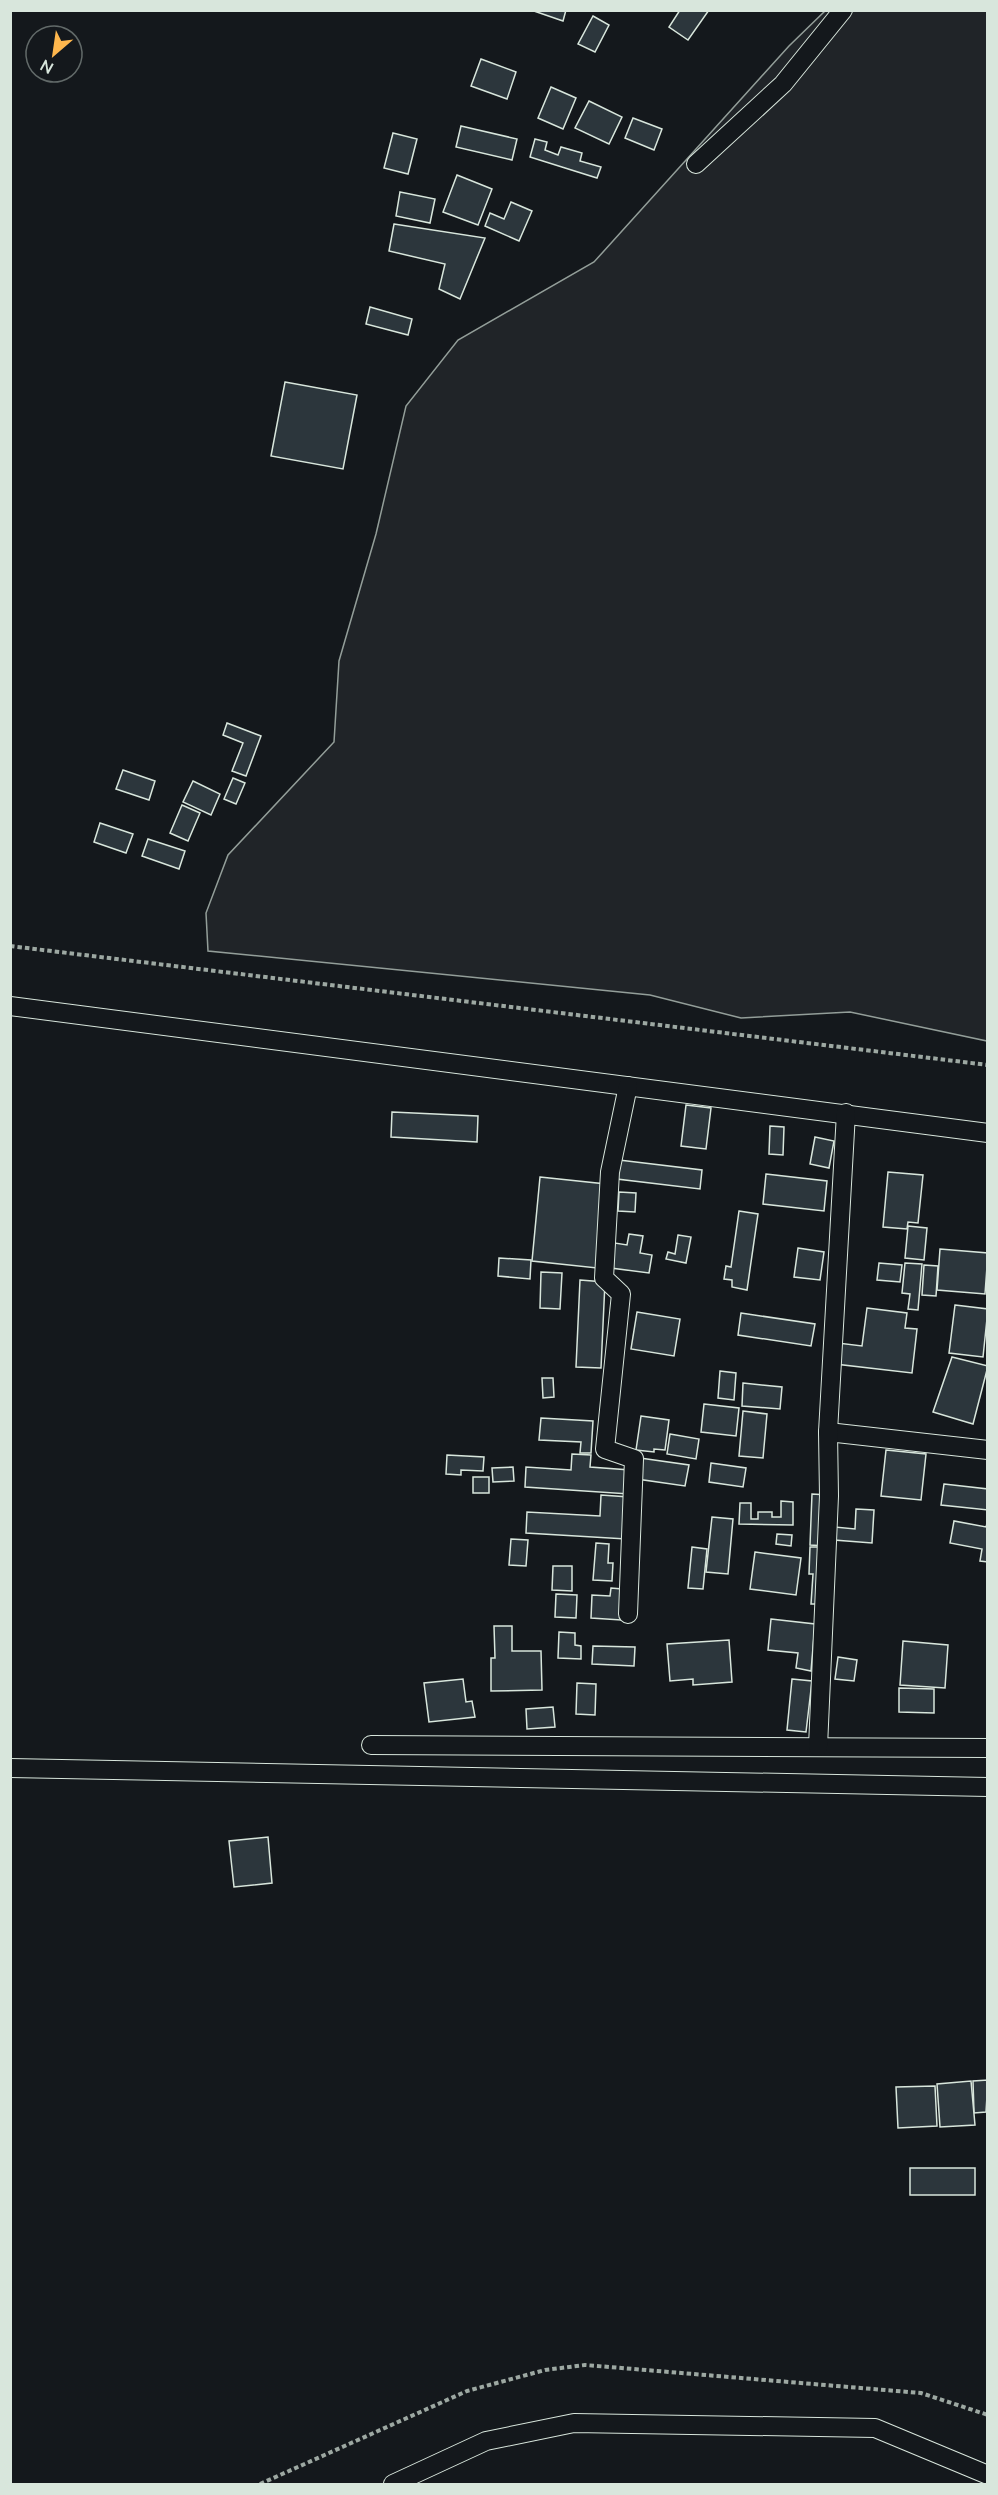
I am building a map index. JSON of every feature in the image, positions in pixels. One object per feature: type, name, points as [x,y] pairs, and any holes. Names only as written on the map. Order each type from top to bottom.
[{"type":"street","points":[[696,164],[783,84],[843,10]]},
{"type":"street","points":[[10,1006],[846,1113],[987,1134]]},
{"type":"street","points":[[628,1086],[610,1172],[604,1278],[621,1294],[605,1449],[634,1459],[628,1614]]},
{"type":"street","points":[[818,1747],[829,1496],[828,1432],[846,1113]]},
{"type":"street","points":[[828,1432],[987,1450]]},
{"type":"street","points":[[371,1745],[987,1748]]},
{"type":"street","points":[[10,1768],[987,1787]]},
{"type":"street","points":[[393,2484],[486,2441],[574,2423],[874,2428],[987,2475]]},
{"type":"path","points":[[10,946],[987,1065]]},
{"type":"path","points":[[260,2484],[467,2391],[545,2370],[585,2365],[921,2393],[987,2415]]},
{"type":"shaded area","points":[[825,11],[987,11],[987,1041],[850,1012],[741,1018],[650,995],[208,951],[206,913],[228,855],[334,742],[339,661],[376,534],[406,406],[458,340],[594,262],[789,46]]},
{"type":"building","points":[[531,10],[566,10],[563,21]]},
{"type":"building","points":[[680,10],[709,10],[688,40],[669,27]]},
{"type":"building","points":[[593,16],[609,25],[595,52],[578,44]]},
{"type":"building","points":[[481,59],[516,72],[507,99],[471,86]]},
{"type":"building","points":[[551,87],[576,98],[563,129],[538,118]]},
{"type":"building","points":[[589,101],[622,117],[609,144],[575,128]]},
{"type":"building","points":[[633,118],[662,129],[654,150],[625,138]]},
{"type":"building","points":[[461,126],[517,139],[512,160],[456,147]]},
{"type":"building","points":[[393,133],[417,139],[408,174],[384,168]]},
{"type":"building","points":[[535,139],[547,142],[545,150],[558,155],[561,147],[582,153],[580,161],[601,167],[597,178],[530,157]]},
{"type":"building","points":[[457,175],[492,189],[478,225],[443,212]]},
{"type":"building","points":[[400,192],[435,199],[430,223],[396,216]]},
{"type":"building","points":[[511,202],[532,211],[519,241],[485,226],[490,213],[504,219]]},
{"type":"building","points":[[394,224],[485,238],[460,299],[439,289],[445,264],[389,251]]},
{"type":"building","points":[[370,307],[412,319],[408,335],[366,324]]},
{"type":"building","points":[[285,382],[357,395],[343,469],[271,456]]},
{"type":"building","points":[[227,723],[261,736],[246,776],[232,771],[243,743],[223,735]]},
{"type":"building","points":[[123,770],[155,781],[149,800],[116,789]]},
{"type":"building","points":[[233,778],[245,783],[236,804],[224,799]]},
{"type":"building","points":[[193,781],[220,794],[211,815],[183,802]]},
{"type":"building","points":[[182,805],[200,813],[188,841],[170,833]]},
{"type":"building","points":[[100,823],[133,834],[126,853],[94,842]]},
{"type":"building","points":[[148,839],[185,851],[179,869],[142,856]]},
{"type":"building","points":[[686,1105],[711,1108],[706,1149],[681,1146]]},
{"type":"building","points":[[392,1112],[478,1116],[477,1142],[391,1137]]},
{"type":"building","points":[[770,1126],[784,1127],[783,1155],[769,1154]]},
{"type":"building","points":[[815,1137],[834,1141],[829,1168],[810,1164]]},
{"type":"building","points":[[619,1160],[702,1170],[700,1189],[617,1179]]},
{"type":"building","points":[[888,1172],[923,1175],[918,1223],[908,1222],[907,1229],[883,1227]]},
{"type":"building","points":[[766,1174],[827,1181],[824,1211],[763,1204]]},
{"type":"building","points":[[540,1177],[606,1184],[597,1268],[532,1261]]},
{"type":"building","points":[[619,1192],[636,1193],[635,1212],[618,1211]]},
{"type":"building","points":[[739,1211],[758,1214],[747,1290],[732,1287],[732,1280],[724,1279],[726,1266],[731,1267]]},
{"type":"building","points":[[908,1226],[927,1228],[924,1260],[905,1258]]},
{"type":"building","points":[[629,1234],[643,1236],[640,1253],[652,1255],[649,1273],[611,1268],[615,1243],[627,1245]]},
{"type":"building","points":[[678,1235],[691,1237],[686,1263],[666,1259],[668,1252],[675,1254]]},
{"type":"building","points":[[798,1248],[824,1252],[820,1280],[794,1277]]},
{"type":"building","points":[[940,1249],[988,1253],[985,1294],[937,1290]]},
{"type":"building","points":[[499,1258],[531,1260],[530,1279],[498,1276]]},
{"type":"building","points":[[879,1263],[902,1265],[900,1282],[877,1280]]},
{"type":"building","points":[[905,1263],[922,1264],[918,1310],[908,1309],[910,1294],[902,1293]]},
{"type":"building","points":[[924,1265],[938,1266],[936,1296],[922,1295]]},
{"type":"building","points":[[541,1272],[562,1273],[560,1309],[540,1308]]},
{"type":"building","points":[[580,1280],[605,1282],[601,1368],[576,1367]]},
{"type":"building","points":[[955,1305],[988,1309],[983,1357],[949,1353]]},
{"type":"building","points":[[867,1308],[907,1313],[905,1328],[917,1329],[912,1373],[835,1364],[838,1343],[862,1346]]},
{"type":"building","points":[[637,1312],[680,1319],[674,1356],[631,1349]]},
{"type":"building","points":[[741,1313],[815,1324],[811,1346],[738,1335]]},
{"type":"building","points":[[952,1357],[988,1366],[973,1424],[933,1412]]},
{"type":"building","points":[[720,1371],[736,1373],[734,1400],[718,1398]]},
{"type":"building","points":[[542,1378],[553,1378],[554,1397],[543,1398]]},
{"type":"building","points":[[743,1383],[782,1387],[780,1409],[742,1406]]},
{"type":"building","points":[[704,1404],[739,1408],[736,1436],[701,1432]]},
{"type":"building","points":[[743,1411],[767,1414],[763,1458],[739,1456]]},
{"type":"building","points":[[641,1416],[669,1420],[665,1450],[654,1449],[654,1452],[636,1450]]},
{"type":"building","points":[[541,1418],[593,1421],[591,1453],[580,1453],[581,1442],[539,1440]]},
{"type":"building","points":[[670,1434],[699,1439],[696,1459],[667,1454]]},
{"type":"building","points":[[886,1450],[926,1454],[921,1500],[881,1496]]},
{"type":"building","points":[[572,1454],[591,1455],[590,1467],[630,1470],[629,1494],[525,1487],[526,1467],[571,1470]]},
{"type":"building","points":[[447,1455],[484,1457],[483,1471],[461,1470],[461,1475],[446,1474]]},
{"type":"building","points":[[640,1458],[689,1465],[685,1486],[637,1479]]},
{"type":"building","points":[[711,1463],[746,1468],[743,1487],[709,1482]]},
{"type":"building","points":[[513,1467],[514,1481],[493,1482],[492,1468]]},
{"type":"building","points":[[473,1477],[489,1477],[489,1493],[473,1493]]},
{"type":"building","points":[[944,1484],[988,1489],[988,1510],[941,1505]]},
{"type":"building","points":[[812,1494],[828,1495],[826,1546],[810,1545]]},
{"type":"building","points":[[601,1495],[629,1497],[626,1539],[526,1533],[527,1512],[600,1516]]},
{"type":"building","points":[[781,1501],[793,1502],[793,1525],[739,1524],[740,1503],[751,1503],[751,1519],[758,1519],[758,1512],[772,1512],[772,1517],[781,1517]]},
{"type":"building","points":[[856,1509],[874,1510],[872,1543],[834,1540],[835,1527],[855,1529]]},
{"type":"building","points":[[712,1517],[733,1519],[728,1574],[706,1572]]},
{"type":"building","points":[[988,1520],[988,1562],[980,1561],[982,1549],[950,1543],[954,1521],[986,1527]]},
{"type":"building","points":[[777,1534],[792,1535],[791,1546],[776,1544]]},
{"type":"building","points":[[511,1539],[528,1540],[526,1566],[509,1565]]},
{"type":"building","points":[[596,1543],[609,1544],[608,1563],[613,1563],[612,1581],[593,1580]]},
{"type":"building","points":[[692,1547],[707,1549],[703,1589],[688,1588]]},
{"type":"building","points":[[810,1547],[826,1547],[823,1604],[811,1604],[813,1574],[809,1574]]},
{"type":"building","points":[[755,1552],[801,1558],[796,1595],[750,1589]]},
{"type":"building","points":[[553,1566],[572,1566],[572,1591],[552,1590]]},
{"type":"building","points":[[611,1588],[622,1589],[621,1620],[591,1618],[592,1595],[610,1596]]},
{"type":"building","points":[[556,1594],[577,1595],[576,1618],[555,1617]]},
{"type":"building","points":[[771,1619],[815,1624],[811,1671],[796,1668],[798,1653],[768,1650]]},
{"type":"building","points":[[494,1626],[512,1626],[512,1651],[541,1651],[542,1690],[491,1691],[491,1658],[495,1658]]},
{"type":"building","points":[[559,1632],[575,1633],[575,1645],[581,1646],[581,1659],[558,1658]]},
{"type":"building","points":[[729,1640],[732,1682],[693,1685],[693,1679],[670,1681],[667,1644]]},
{"type":"building","points":[[903,1641],[948,1645],[945,1688],[900,1685]]},
{"type":"building","points":[[593,1646],[635,1647],[634,1666],[592,1664]]},
{"type":"building","points":[[838,1657],[857,1660],[854,1681],[835,1679]]},
{"type":"building","points":[[463,1679],[466,1702],[472,1701],[475,1717],[429,1722],[424,1683]]},
{"type":"building","points":[[792,1679],[812,1681],[806,1732],[787,1730]]},
{"type":"building","points":[[577,1683],[596,1684],[595,1715],[576,1714]]},
{"type":"building","points":[[899,1688],[934,1689],[934,1713],[899,1712]]},
{"type":"building","points":[[553,1707],[555,1727],[527,1729],[526,1709]]},
{"type":"building","points":[[268,1837],[272,1883],[234,1887],[229,1841]]},
{"type":"building","points":[[988,2080],[986,2112],[974,2113],[973,2081]]},
{"type":"building","points":[[971,2081],[975,2125],[940,2127],[937,2084]]},
{"type":"building","points":[[935,2086],[937,2126],[898,2128],[896,2087]]},
{"type":"building","points":[[910,2168],[975,2168],[975,2195],[910,2195]]}]
